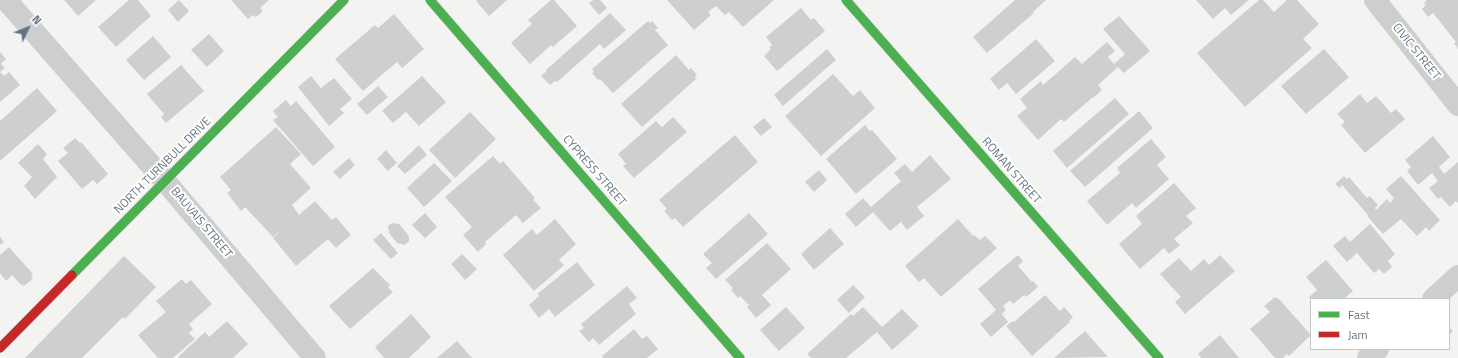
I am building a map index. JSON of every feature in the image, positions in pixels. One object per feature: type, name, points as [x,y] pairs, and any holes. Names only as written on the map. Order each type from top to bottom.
[{"type":"street","name":"BAUVAIS STREET","points":[[6,0],[165,181],[315,358]]},
{"type":"street","name":"NORTH TURNBULL DRIVE","points":[[0,348],[344,0]]},
{"type":"street","name":"CYPRESS STREET","points":[[430,0],[740,358]]},
{"type":"street","name":"ROMAN STREET","points":[[846,0],[1159,358]]},
{"type":"street","name":"CIVIC STREET","points":[[1374,0],[1458,105]]},
{"type":"street","points":[[1433,298],[1458,276]]},
{"type":"street","points":[[1368,358],[1377,350]]},
{"type":"building","points":[[64,0],[96,0],[78,16]]},
{"type":"building","points":[[129,0],[138,0],[151,16],[116,47],[98,27]]},
{"type":"building","points":[[179,0],[189,11],[178,22],[168,10]]},
{"type":"building","points":[[231,0],[269,0],[260,8],[263,11],[256,17],[253,15],[248,19]]},
{"type":"building","points":[[507,0],[489,16],[476,1]]},
{"type":"building","points":[[551,0],[554,0],[577,26],[553,47],[551,45],[530,64],[511,43],[532,24],[528,20]]},
{"type":"building","points":[[593,0],[600,0],[607,8],[599,15],[589,3]]},
{"type":"building","points":[[667,0],[774,0],[743,27],[729,12],[725,15],[716,6],[708,12],[711,15],[694,30]]},
{"type":"building","points":[[1015,0],[1046,0],[1033,12],[1034,13],[987,53],[973,37]]},
{"type":"building","points":[[1196,0],[1249,0],[1231,15],[1225,8],[1213,19]]},
{"type":"building","points":[[1259,0],[1263,0],[1274,12],[1287,0],[1297,0],[1319,24],[1303,39],[1312,48],[1245,107],[1197,53]]},
{"type":"building","points":[[1427,0],[1458,0],[1458,49],[1454,43],[1456,42],[1433,13],[1428,17],[1422,9],[1426,5],[1424,3]]},
{"type":"building","points":[[801,8],[811,20],[814,18],[825,31],[777,71],[764,56],[771,49],[769,48],[772,45],[766,37]]},
{"type":"building","points":[[610,13],[626,30],[604,49],[600,44],[557,82],[555,81],[550,85],[541,76],[547,71],[546,70]]},
{"type":"building","points":[[394,14],[424,49],[402,68],[397,62],[363,91],[335,59],[375,25],[378,28]]},
{"type":"building","points":[[1119,16],[1150,51],[1124,73],[1118,67],[1098,85],[1102,90],[1064,122],[1061,119],[1038,140],[1017,116],[1027,108],[1020,99],[1041,81],[1043,85],[1075,57],[1082,64],[1107,42],[1115,51],[1108,57],[1114,64],[1125,54],[1103,29]]},
{"type":"building","points":[[648,21],[650,23],[652,21],[658,28],[655,30],[668,45],[613,93],[600,79],[598,80],[592,73],[594,72],[592,69]]},
{"type":"building","points":[[209,34],[224,51],[207,67],[191,50]]},
{"type":"building","points":[[153,36],[171,57],[144,80],[126,60]]},
{"type":"building","points":[[1036,39],[1055,61],[1016,94],[1007,83],[999,90],[990,79]]},
{"type":"building","points":[[827,49],[836,60],[783,106],[774,95]]},
{"type":"building","points":[[1324,49],[1349,77],[1306,114],[1281,86]]},
{"type":"building","points":[[0,52],[6,59],[1,64],[5,68],[0,72]]},
{"type":"building","points":[[676,55],[689,70],[691,68],[697,75],[695,77],[696,79],[642,127],[621,104]]},
{"type":"building","points":[[181,65],[204,91],[166,123],[161,117],[164,114],[147,94]]},
{"type":"building","points":[[0,72],[4,76],[9,72],[20,85],[0,102]]},
{"type":"building","points":[[833,74],[853,96],[860,90],[875,108],[821,156],[785,116]]},
{"type":"building","points":[[311,76],[321,88],[334,78],[352,99],[340,109],[344,113],[329,126],[298,87]]},
{"type":"building","points":[[422,76],[446,102],[419,126],[406,112],[393,123],[382,111]]},
{"type":"building","points":[[378,86],[388,97],[367,115],[357,104]]},
{"type":"building","points":[[37,88],[57,111],[0,161],[0,121]]},
{"type":"building","points":[[1360,94],[1367,103],[1376,96],[1391,113],[1396,109],[1405,119],[1365,153],[1341,125],[1345,122],[1337,114]]},
{"type":"building","points":[[1115,98],[1129,114],[1067,168],[1053,151]]},
{"type":"building","points":[[286,100],[291,106],[296,101],[335,147],[313,166],[273,120],[278,117],[273,111]]},
{"type":"building","points":[[1139,111],[1153,128],[1085,187],[1070,171]]},
{"type":"building","points":[[470,112],[496,139],[455,178],[429,150]]},
{"type":"building","points":[[673,117],[687,132],[634,178],[623,166],[626,164],[618,154],[656,121],[662,127]]},
{"type":"building","points":[[764,118],[772,127],[761,136],[753,127]]},
{"type":"building","points":[[865,125],[870,131],[872,130],[897,159],[856,194],[826,159]]},
{"type":"building","points":[[276,127],[301,154],[290,164],[311,188],[292,205],[299,215],[315,201],[332,220],[336,217],[351,235],[336,248],[328,239],[296,266],[273,238],[283,228],[273,237],[245,207],[241,211],[227,193],[231,190],[220,177]]},
{"type":"building","points":[[735,135],[758,162],[683,227],[675,218],[672,220],[664,211],[667,209],[659,200]]},
{"type":"building","points":[[1433,136],[1450,157],[1439,167],[1444,174],[1458,162],[1458,203],[1456,201],[1450,207],[1441,197],[1438,199],[1429,188],[1438,181],[1432,173],[1418,185],[1407,171],[1411,167],[1405,160]]},
{"type":"building","points":[[75,138],[80,143],[81,142],[108,174],[97,184],[93,180],[82,189],[58,161],[68,153],[63,148]]},
{"type":"building","points":[[1151,139],[1166,157],[1157,165],[1169,179],[1136,208],[1132,203],[1107,225],[1087,201],[1120,173],[1117,168]]},
{"type":"building","points":[[38,144],[47,154],[43,159],[57,177],[35,199],[24,186],[32,177],[18,163]]},
{"type":"building","points":[[419,145],[427,155],[405,174],[397,166]]},
{"type":"building","points":[[386,150],[397,163],[388,171],[377,159]]},
{"type":"building","points":[[930,155],[951,179],[917,207],[924,216],[907,230],[901,222],[890,231],[873,212],[856,227],[845,214],[863,198],[871,207],[901,181],[894,173],[905,164],[912,172]]},
{"type":"building","points":[[493,156],[500,164],[503,161],[535,198],[533,200],[541,208],[523,223],[516,215],[485,242],[486,244],[478,252],[463,235],[472,227],[445,197]]},
{"type":"building","points":[[349,158],[355,165],[340,179],[333,172]]},
{"type":"building","points":[[434,163],[452,181],[424,207],[407,188]]},
{"type":"building","points":[[819,170],[827,180],[814,192],[805,182]]},
{"type":"building","points":[[1344,176],[1347,179],[1349,177],[1367,198],[1370,196],[1378,205],[1375,208],[1376,210],[1387,199],[1390,203],[1394,198],[1386,189],[1401,176],[1440,220],[1429,231],[1426,227],[1417,236],[1401,219],[1383,234],[1342,185],[1340,188],[1335,184]]},
{"type":"building","points":[[1174,183],[1196,208],[1186,216],[1193,223],[1174,239],[1180,245],[1169,254],[1164,248],[1140,269],[1119,244],[1142,224],[1136,216]]},
{"type":"building","points":[[425,213],[437,227],[425,238],[412,225]]},
{"type":"building","points":[[749,213],[768,234],[716,279],[706,268],[712,263],[703,254]]},
{"type":"building","points":[[555,219],[576,244],[559,260],[564,265],[534,291],[503,255],[532,229],[537,235]]},
{"type":"building","points":[[958,219],[973,236],[974,235],[980,240],[985,236],[997,248],[941,297],[924,278],[919,282],[905,266]]},
{"type":"building","points":[[392,223],[399,224],[409,236],[409,241],[405,245],[397,243],[389,233],[388,226]]},
{"type":"building","points":[[1370,224],[1395,254],[1388,261],[1392,267],[1384,274],[1379,269],[1374,273],[1357,253],[1347,262],[1333,246],[1345,236],[1350,242]]},
{"type":"building","points":[[830,228],[844,244],[814,270],[801,254]]},
{"type":"building","points":[[381,233],[398,253],[391,259],[373,240]]},
{"type":"building","points":[[0,237],[4,242],[0,245]]},
{"type":"building","points":[[767,243],[791,269],[762,295],[771,305],[756,318],[747,307],[749,305],[740,296],[738,298],[731,290],[733,288],[725,280]]},
{"type":"building","points":[[9,247],[33,274],[31,276],[33,279],[24,286],[22,284],[21,285],[12,275],[6,281],[0,273],[0,255]]},
{"type":"building","points":[[462,254],[477,269],[465,280],[451,264]]},
{"type":"building","points":[[1018,255],[1023,261],[1018,266],[1038,287],[1026,297],[1024,295],[1013,304],[1010,300],[1003,306],[1006,310],[1002,314],[1008,322],[991,337],[980,324],[996,310],[978,289]]},
{"type":"building","points":[[1220,255],[1235,271],[1185,314],[1175,302],[1181,297],[1160,274],[1179,258],[1191,271],[1204,259],[1209,265]]},
{"type":"building","points":[[124,256],[156,287],[125,319],[123,317],[82,358],[25,358]]},
{"type":"building","points":[[1326,260],[1353,291],[1345,298],[1310,299],[1309,297],[1317,290],[1306,277]]},
{"type":"building","points":[[577,262],[595,285],[555,317],[549,309],[539,318],[529,305],[539,296],[537,294]]},
{"type":"building","points":[[373,268],[390,285],[388,287],[393,292],[350,329],[329,306]]},
{"type":"building","points":[[182,279],[186,284],[191,280],[212,304],[189,324],[193,329],[189,333],[195,339],[173,358],[158,358],[138,335],[166,312],[156,301]]},
{"type":"building","points":[[853,285],[865,297],[849,313],[837,300]]},
{"type":"building","points":[[627,286],[637,298],[629,304],[636,314],[599,345],[593,338],[589,342],[579,331],[584,328],[581,324]]},
{"type":"building","points":[[1045,295],[1060,311],[1064,307],[1073,317],[1069,321],[1070,322],[1032,356],[1006,326],[1013,321],[1014,322]]},
{"type":"building","points":[[1275,297],[1277,299],[1278,298],[1310,334],[1310,336],[1289,356],[1287,354],[1283,358],[1275,358],[1250,329],[1270,312],[1264,306]]},
{"type":"building","points":[[786,307],[805,328],[779,351],[760,330]]},
{"type":"building","points":[[863,307],[882,327],[902,309],[919,326],[892,350],[877,332],[846,358],[811,358],[807,354],[851,314],[853,316]]},
{"type":"building","points":[[411,314],[431,337],[409,358],[384,358],[375,347]]},
{"type":"building","points":[[227,321],[248,344],[233,358],[178,357],[205,332],[209,337]]},
{"type":"building","points":[[634,329],[642,339],[647,336],[658,349],[647,358],[603,358],[602,356]]},
{"type":"building","points":[[1085,331],[1108,357],[1054,358]]},
{"type":"building","points":[[1220,335],[1239,358],[1201,358],[1198,354]]},
{"type":"building","points":[[457,341],[472,358],[437,358]]},
{"type":"traffic: fast","points":[[72,275],[344,0]]},
{"type":"traffic: fast","points":[[430,0],[740,358]]},
{"type":"traffic: fast","points":[[846,0],[1159,358]]},
{"type":"traffic: jam","points":[[0,348],[72,275]]}]
